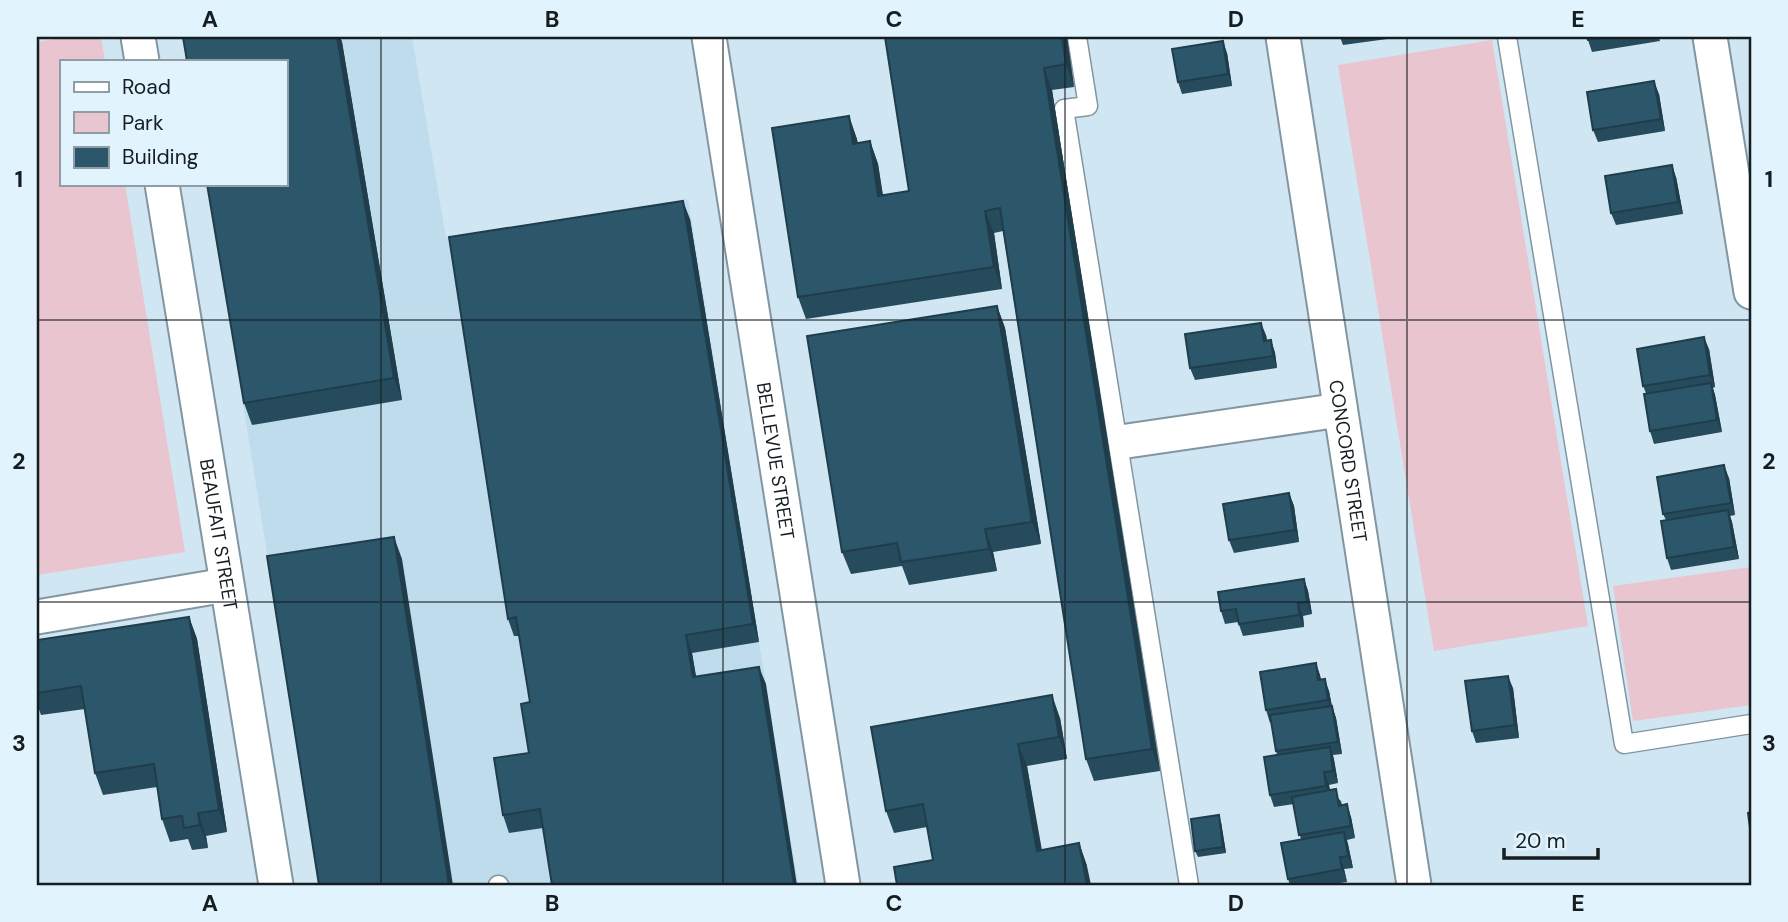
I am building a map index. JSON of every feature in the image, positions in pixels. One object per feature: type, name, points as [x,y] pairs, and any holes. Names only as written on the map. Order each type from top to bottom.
[{"type":"street","points":[[138,37],[142,60]]},
{"type":"street","name":"BELLEVUE STREET","points":[[709,37],[843,885]]},
{"type":"street","name":"CONCORD STREET","points":[[1283,37],[1414,885]]},
{"type":"street","points":[[1710,37],[1751,292]]},
{"type":"street","name":"BEAUFAIT STREET","points":[[162,186],[276,885]]},
{"type":"street","points":[[1127,441],[1340,410]]},
{"type":"street","points":[[37,617],[226,585]]},
{"type":"lane","points":[[1077,37],[1088,106],[1063,109],[1189,885]]},
{"type":"lane","points":[[1507,37],[1624,744],[1751,724]]},
{"type":"shaded area","points":[[184,37],[412,37],[446,238],[688,199],[798,885],[320,885],[208,186],[287,186],[287,60]]},
{"type":"green space","points":[[68,37],[101,37],[105,60],[60,60],[60,186],[125,186],[185,552],[37,575],[37,42]]},
{"type":"green space","points":[[1492,40],[1588,626],[1434,651],[1338,65]]},
{"type":"green space","points":[[1751,567],[1751,705],[1633,721],[1613,586]]},
{"type":"building","points":[[183,37],[337,37],[394,378],[244,403],[207,186],[287,186],[287,60],[187,60]]},
{"type":"building","points":[[885,37],[1062,37],[1066,64],[1044,68],[1152,749],[1086,759],[1000,208],[985,211],[994,267],[798,297],[772,128],[849,116],[853,144],[870,141],[878,196],[909,191]]},
{"type":"building","points":[[1223,41],[1228,74],[1178,82],[1172,49]]},
{"type":"building","points":[[1654,81],[1661,119],[1593,130],[1587,92]]},
{"type":"building","points":[[1672,165],[1678,202],[1611,213],[1605,176]]},
{"type":"building","points":[[683,201],[753,624],[686,635],[693,677],[759,667],[794,885],[552,885],[540,809],[503,815],[494,758],[529,753],[521,704],[530,702],[516,617],[508,619],[449,237]]},
{"type":"building","points":[[997,306],[1032,522],[985,529],[989,549],[901,562],[897,543],[842,552],[807,336]]},
{"type":"building","points":[[1261,323],[1264,341],[1271,340],[1273,356],[1190,368],[1185,334]]},
{"type":"building","points":[[1704,337],[1710,375],[1643,386],[1637,349]]},
{"type":"building","points":[[1711,383],[1717,420],[1650,431],[1644,394]]},
{"type":"building","points":[[1724,465],[1731,503],[1663,514],[1657,477]]},
{"type":"building","points":[[1289,493],[1295,530],[1229,540],[1223,504]]},
{"type":"building","points":[[1728,510],[1734,547],[1667,558],[1661,521]]},
{"type":"building","points":[[394,537],[449,885],[319,885],[267,556]]},
{"type":"building","points":[[1304,579],[1307,602],[1298,603],[1299,615],[1239,624],[1236,609],[1221,611],[1218,592]]},
{"type":"building","points":[[189,617],[219,810],[198,813],[200,825],[184,828],[182,816],[162,819],[154,764],[95,773],[81,686],[37,693],[37,640]]},
{"type":"building","points":[[1316,663],[1318,680],[1325,679],[1328,700],[1266,710],[1260,672]]},
{"type":"building","points":[[1508,676],[1515,725],[1472,731],[1465,681]]},
{"type":"building","points":[[1052,695],[1059,737],[1018,744],[1037,851],[1079,843],[1087,885],[897,885],[894,867],[933,860],[923,804],[886,811],[871,727]]},
{"type":"building","points":[[1332,706],[1338,742],[1276,751],[1270,715]]},
{"type":"building","points":[[1330,747],[1333,771],[1324,772],[1326,786],[1270,795],[1264,757]]},
{"type":"building","points":[[1336,789],[1339,806],[1347,804],[1351,826],[1299,835],[1292,797]]},
{"type":"building","points":[[1751,812],[1751,835],[1748,813]]},
{"type":"building","points":[[1219,815],[1223,847],[1195,851],[1191,819]]},
{"type":"building","points":[[1344,832],[1348,856],[1340,857],[1342,869],[1288,879],[1281,843]]}]
